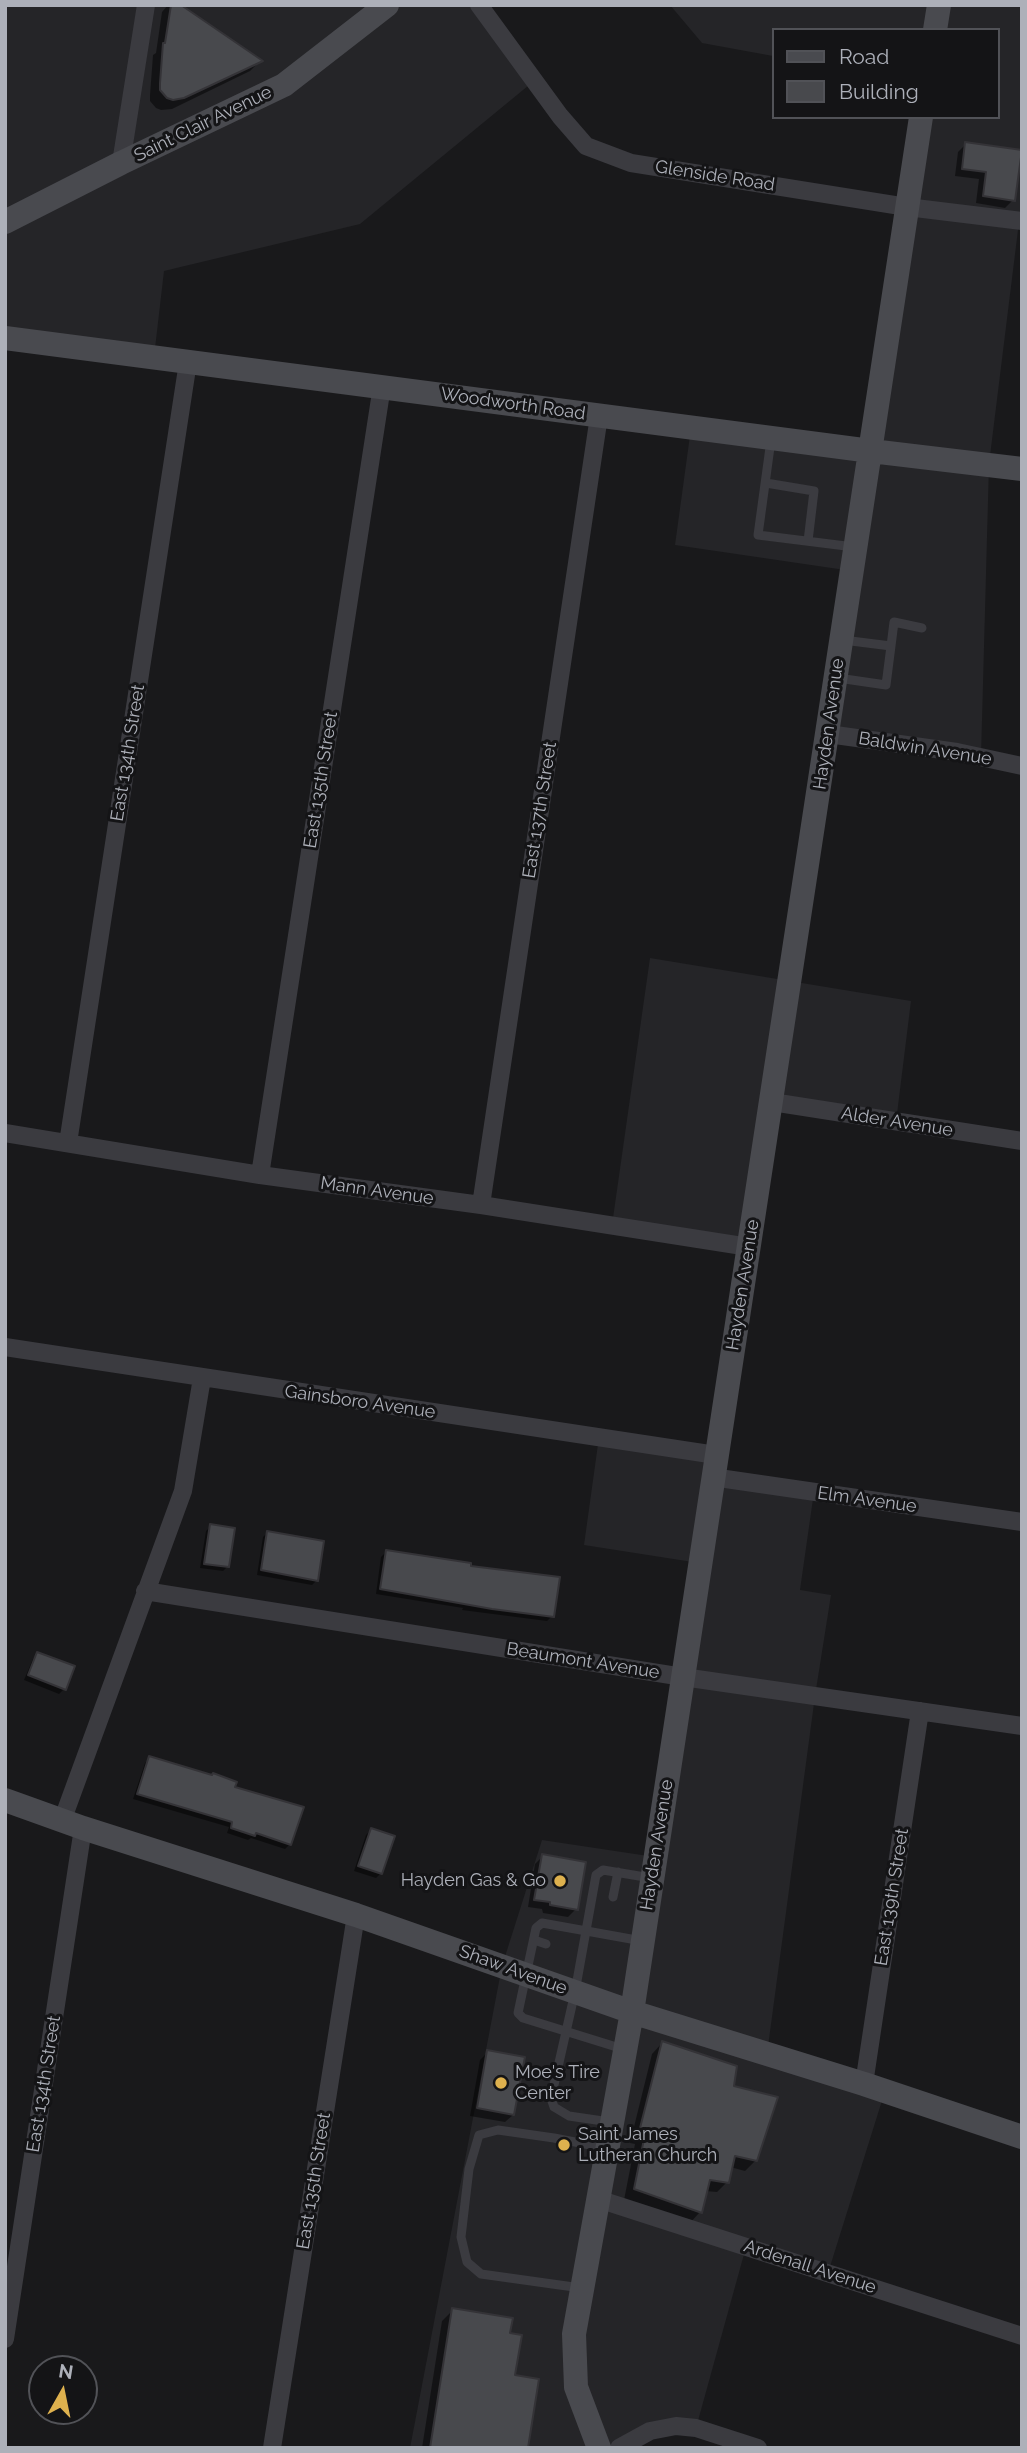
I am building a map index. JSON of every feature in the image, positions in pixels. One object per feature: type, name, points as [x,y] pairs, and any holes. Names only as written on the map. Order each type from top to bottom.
[{"type":"street","points":[[121,163],[146,5]]},
{"type":"street","name":"Saint Clair Avenue","points":[[5,222],[284,85],[387,5]]},
{"type":"street","name":"Glenside Road","points":[[479,5],[560,116],[586,146],[631,163],[907,207],[1022,221]]},
{"type":"street","points":[[935,28],[939,5]]},
{"type":"street","name":"Hayden Avenue","points":[[599,2448],[576,2387],[575,2334],[632,2012],[921,119]]},
{"type":"street","name":"Woodworth Road","points":[[5,338],[1022,469]]},
{"type":"street","name":"East 134th Street","points":[[68,1143],[188,362]]},
{"type":"street","name":"East 135th Street","points":[[260,1175],[382,386]]},
{"type":"street","name":"East 137th Street","points":[[481,1205],[599,416]]},
{"type":"street","name":"Baldwin Avenue","points":[[828,734],[957,752],[1022,766]]},
{"type":"street","name":"Alder Avenue","points":[[772,1102],[1022,1141]]},
{"type":"street","name":"Mann Avenue","points":[[5,1133],[260,1175],[481,1205],[749,1247]]},
{"type":"street","name":"Gainsboro Avenue","points":[[5,1347],[714,1466]]},
{"type":"street","name":"East 134th Street","points":[[5,2339],[72,1824],[145,1591],[183,1491],[202,1378]]},
{"type":"street","name":"Elm Avenue","points":[[714,1466],[1022,1522]]},
{"type":"street","name":"Beaumont Avenue","points":[[145,1591],[683,1677],[1022,1726]]},
{"type":"street","name":"East 139th Street","points":[[864,2084],[920,1711]]},
{"type":"street","name":"Shaw Avenue","points":[[5,1800],[356,1915],[632,2012],[864,2084],[1022,2137]]},
{"type":"street","name":"East 135th Street","points":[[272,2448],[356,1915]]},
{"type":"street","name":"Ardenall Avenue","points":[[598,2199],[1022,2336]]},
{"type":"street","points":[[619,2448],[650,2431],[676,2426],[696,2428],[758,2448]]},
{"type":"lane","points":[[771,438],[758,535],[856,547]]},
{"type":"lane","points":[[766,483],[814,491],[808,541]]},
{"type":"lane","points":[[836,678],[886,685],[894,622],[922,628]]},
{"type":"lane","points":[[842,640],[891,646]]},
{"type":"lane","points":[[612,2122],[569,2116],[554,2107],[551,2098],[575,1992],[596,1875],[603,1870],[652,1878]]},
{"type":"lane","points":[[613,1897],[618,1872]]},
{"type":"lane","points":[[625,2049],[523,2018],[519,2013],[536,1928],[542,1923],[643,1941]]},
{"type":"lane","points":[[607,1935],[608,1924]]},
{"type":"lane","points":[[534,1940],[546,1944]]},
{"type":"lane","points":[[572,1952],[582,1955]]},
{"type":"lane","points":[[582,2288],[481,2274],[467,2262],[461,2237],[469,2169],[479,2135],[498,2130],[607,2148]]},
{"type":"shaded area","points":[[5,5],[479,5],[534,81],[360,224],[164,271],[154,357],[5,338]]},
{"type":"shaded area","points":[[670,5],[1022,5],[1022,221],[1019,222],[989,464],[981,757],[828,734],[852,571],[675,545],[691,428],[871,451],[921,119],[999,119],[999,28],[772,28],[772,56],[702,43]]},
{"type":"shaded area","points":[[650,958],[911,1001],[896,1122],[772,1103],[749,1247],[612,1225]]},
{"type":"shaded area","points":[[599,1437],[716,1455],[712,1476],[814,1492],[800,1590],[831,1595],[767,2054],[885,2091],[828,2273],[746,2247],[696,2428],[619,2448],[410,2448],[502,1966],[542,1840],[655,1857],[699,1563],[584,1545]]},
{"type":"building","points":[[171,5],[181,5],[263,61],[184,98],[167,98],[160,90],[160,83],[163,43]]},
{"type":"building","points":[[965,142],[1022,150],[1015,201],[983,196],[986,172],[962,169]]},
{"type":"building","points":[[210,1524],[235,1528],[229,1567],[204,1564]]},
{"type":"building","points":[[267,1531],[324,1541],[318,1581],[261,1570]]},
{"type":"building","points":[[386,1550],[471,1563],[471,1566],[560,1577],[554,1617],[380,1589]]},
{"type":"building","points":[[37,1652],[75,1666],[66,1690],[28,1675]]},
{"type":"building","points":[[149,1756],[212,1775],[213,1773],[237,1782],[235,1787],[304,1807],[291,1845],[231,1828],[232,1822],[137,1794]]},
{"type":"building","points":[[371,1828],[395,1836],[382,1874],[358,1866]]},
{"type":"building","name":"Hayden Gas & Go","points":[[542,1854],[586,1862],[578,1910],[534,1900]]},
{"type":"building","points":[[662,2041],[737,2066],[734,2086],[778,2097],[757,2161],[735,2156],[729,2183],[710,2180],[702,2213],[634,2189],[645,2134],[639,2132]]},
{"type":"building","name":"Moe's Tire Center","points":[[487,2050],[525,2057],[514,2115],[477,2108]]},
{"type":"building","points":[[452,2308],[513,2318],[510,2333],[522,2335],[515,2375],[539,2379],[528,2448],[430,2448]]},
{"type":"place","name":"Hayden Gas & Go","points":[[560,1881]]},
{"type":"place","name":"Moe's Tire Center","points":[[501,2083]]},
{"type":"place","name":"Saint James Lutheran Church","points":[[564,2145]]}]
